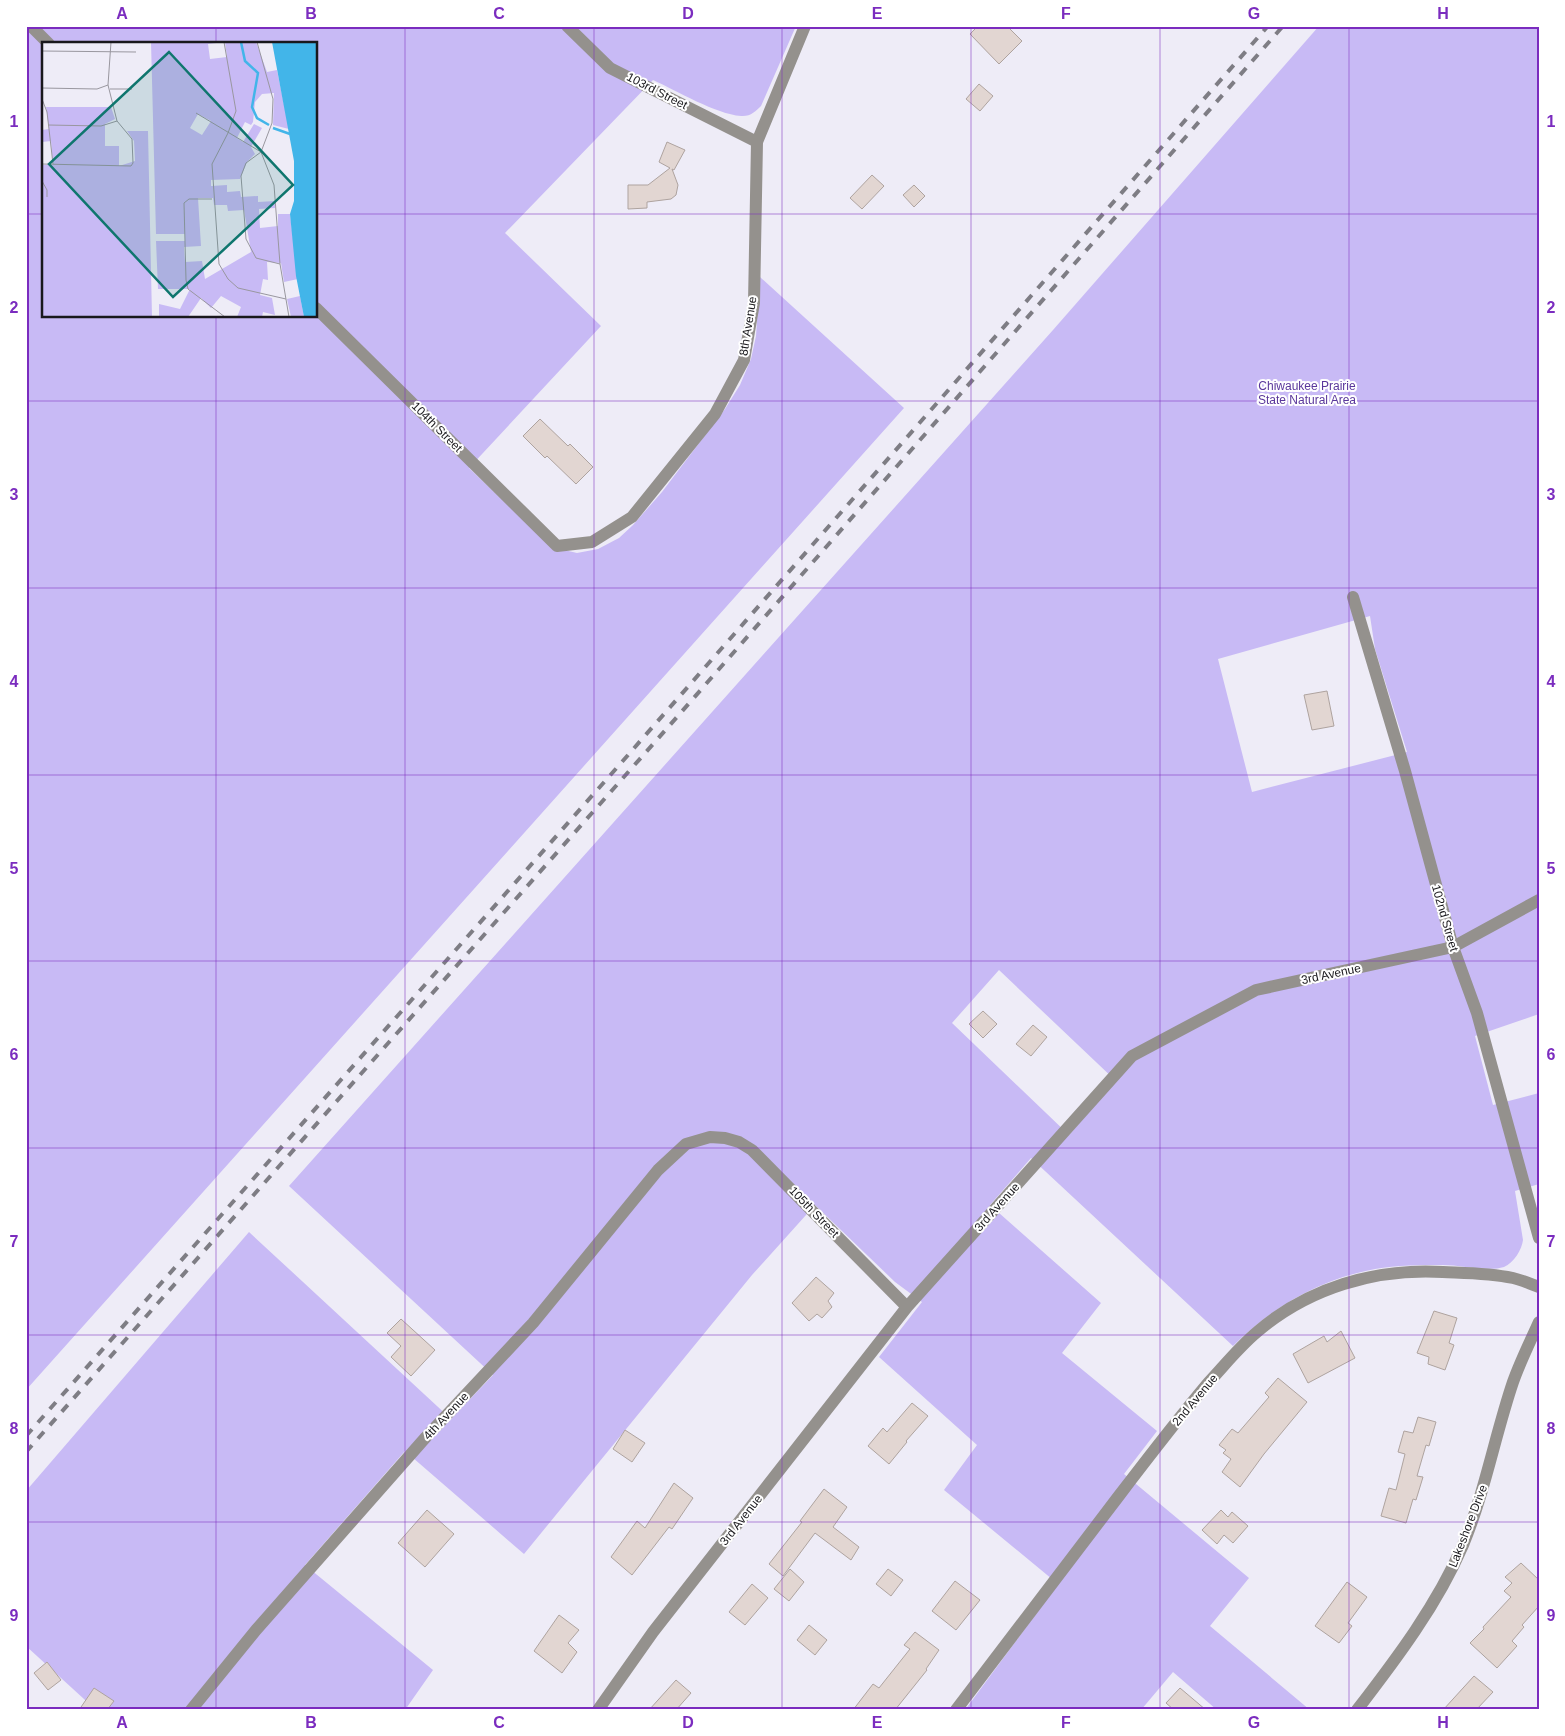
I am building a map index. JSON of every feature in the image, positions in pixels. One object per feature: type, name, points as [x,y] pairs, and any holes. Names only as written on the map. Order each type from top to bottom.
[{"type":"street","points":[[31,26],[46,42]]},
{"type":"street","name":"103rd Street","points":[[567,26],[610,68],[757,142]]},
{"type":"street","name":"8th Avenue","points":[[557,546],[592,542],[632,517],[716,414],[744,360],[754,303],[757,142],[806,26]]},
{"type":"street","name":"104th Street","points":[[318,310],[557,546]]},
{"type":"street","name":"102nd Street","points":[[1352,597],[1405,771],[1453,947],[1477,1013],[1539,1238]]},
{"type":"street","name":"3rd Avenue","points":[[598,1710],[653,1632],[907,1307],[1132,1056],[1256,990],[1453,947],[1539,900]]},
{"type":"street","name":"105th Street","points":[[710,1137],[739,1142],[752,1150],[907,1307]]},
{"type":"street","name":"4th Avenue","points":[[191,1710],[256,1630],[407,1459],[533,1322],[658,1170],[686,1144],[710,1137]]},
{"type":"street","name":"2nd Avenue","points":[[956,1710],[1179,1418],[1229,1359],[1256,1332],[1282,1313],[1303,1300],[1323,1291],[1356,1280],[1384,1274],[1425,1271],[1481,1274],[1513,1278],[1539,1287]]},
{"type":"street","name":"Lakeshore Drive","points":[[1356,1710],[1399,1654],[1430,1609],[1451,1571],[1464,1543],[1514,1381],[1539,1322]]},
{"type":"green space","points":[[34,26],[796,26],[761,106],[755,112],[744,116],[720,111],[653,80],[505,233],[601,326],[469,468],[537,533],[560,549],[577,553],[598,549],[619,538],[662,492],[725,409],[740,385],[751,359],[756,336],[760,277],[904,408],[26,1390],[26,36]]},
{"type":"green space","name":"Chiwaukee Prairie State Natural Area","points":[[1319,26],[1539,26],[1539,1014],[1475,1036],[1493,1105],[1539,1093],[1539,1184],[1515,1191],[1523,1240],[1521,1247],[1514,1259],[1504,1267],[1482,1269],[1443,1265],[1400,1266],[1375,1269],[1335,1280],[1316,1287],[1281,1307],[1233,1346],[1031,1158],[990,1205],[1101,1303],[1062,1353],[1157,1431],[1124,1474],[1249,1578],[1210,1626],[1310,1710],[1217,1710],[1173,1672],[1141,1710],[965,1710],[1058,1584],[944,1490],[977,1445],[879,1357],[922,1302],[895,1282],[815,1205],[752,1275],[524,1554],[405,1451],[305,1565],[433,1670],[405,1710],[96,1710],[26,1646],[26,1491],[249,1232],[451,1419],[493,1375],[289,1186],[1053,330]],"holes":[[[1370,616],[1375,649],[1407,752],[1252,792],[1218,659]],[[999,970],[1116,1081],[1069,1135],[952,1023]]]},
{"type":"building","points":[[978,26],[1007,26],[1022,41],[999,64],[970,34]]},
{"type":"building","points":[[979,84],[993,96],[980,111],[966,99]]},
{"type":"building","points":[[667,142],[685,150],[674,170],[672,169],[678,185],[676,195],[671,199],[647,202],[647,208],[628,209],[628,185],[648,185],[670,168],[659,162]]},
{"type":"building","points":[[872,175],[884,186],[862,209],[850,198]]},
{"type":"building","points":[[914,185],[925,196],[914,207],[903,195]]},
{"type":"building","points":[[540,419],[568,446],[570,444],[593,467],[576,484],[547,456],[545,458],[523,436]]},
{"type":"building","points":[[1327,691],[1334,726],[1312,730],[1304,695]]},
{"type":"building","points":[[983,1011],[997,1024],[983,1038],[969,1024]]},
{"type":"building","points":[[1033,1025],[1047,1037],[1031,1056],[1016,1044]]},
{"type":"building","points":[[816,1277],[834,1293],[828,1301],[832,1307],[822,1318],[817,1314],[809,1321],[792,1303]]},
{"type":"building","points":[[1434,1311],[1457,1318],[1449,1343],[1454,1345],[1445,1370],[1428,1364],[1429,1357],[1417,1353]]},
{"type":"building","points":[[401,1319],[435,1350],[411,1376],[391,1357],[401,1346],[387,1333]]},
{"type":"building","points":[[1341,1331],[1355,1358],[1308,1383],[1293,1354],[1324,1336],[1327,1342]]},
{"type":"building","points":[[1278,1378],[1307,1402],[1264,1454],[1240,1487],[1222,1472],[1231,1459],[1223,1453],[1226,1450],[1219,1445],[1232,1429],[1238,1433],[1269,1397],[1265,1393]]},
{"type":"building","points":[[912,1403],[928,1416],[889,1464],[868,1446],[883,1428],[887,1432]]},
{"type":"building","points":[[1418,1417],[1436,1422],[1429,1446],[1426,1445],[1417,1476],[1423,1477],[1416,1500],[1413,1499],[1406,1523],[1381,1516],[1389,1488],[1396,1490],[1405,1454],[1398,1452],[1404,1431],[1413,1433]]},
{"type":"building","points":[[625,1430],[645,1443],[632,1462],[613,1449]]},
{"type":"building","points":[[674,1483],[693,1498],[672,1529],[669,1527],[632,1575],[611,1557],[637,1521],[645,1528]]},
{"type":"building","points":[[824,1489],[847,1507],[833,1527],[859,1547],[851,1560],[815,1533],[783,1576],[769,1564],[802,1522],[800,1521]]},
{"type":"building","points":[[427,1510],[454,1534],[425,1567],[398,1543]]},
{"type":"building","points":[[1221,1510],[1228,1517],[1232,1512],[1248,1526],[1233,1543],[1224,1535],[1217,1544],[1202,1530]]},
{"type":"building","points":[[1521,1563],[1539,1580],[1539,1606],[1522,1625],[1524,1627],[1512,1641],[1517,1646],[1497,1668],[1470,1643],[1511,1597],[1504,1591],[1512,1583],[1505,1577]]},
{"type":"building","points":[[790,1569],[804,1582],[789,1601],[774,1589]]},
{"type":"building","points":[[888,1569],[903,1580],[891,1596],[876,1584]]},
{"type":"building","points":[[955,1581],[980,1600],[956,1630],[932,1611]]},
{"type":"building","points":[[1347,1582],[1367,1597],[1348,1623],[1352,1626],[1339,1643],[1315,1626]]},
{"type":"building","points":[[752,1584],[768,1598],[745,1625],[729,1612]]},
{"type":"building","points":[[559,1615],[579,1630],[568,1643],[577,1652],[562,1673],[534,1651]]},
{"type":"building","points":[[809,1625],[827,1640],[815,1655],[797,1640]]},
{"type":"building","points":[[915,1632],[939,1650],[927,1670],[895,1710],[853,1710],[873,1684],[879,1688],[910,1649],[904,1645]]},
{"type":"building","points":[[47,1662],[61,1680],[48,1690],[34,1673]]},
{"type":"building","points":[[1474,1676],[1493,1692],[1476,1710],[1443,1710]]},
{"type":"building","points":[[676,1680],[691,1693],[676,1710],[649,1710]]},
{"type":"building","points":[[94,1688],[114,1701],[107,1710],[79,1710]]},
{"type":"building","points":[[1180,1688],[1206,1710],[1174,1710],[1166,1703]]},
{"type":"railway","points":[[26,1436],[621,763],[1268,26]]},
{"type":"railway","points":[[26,1452],[677,717],[1283,26]]}]
